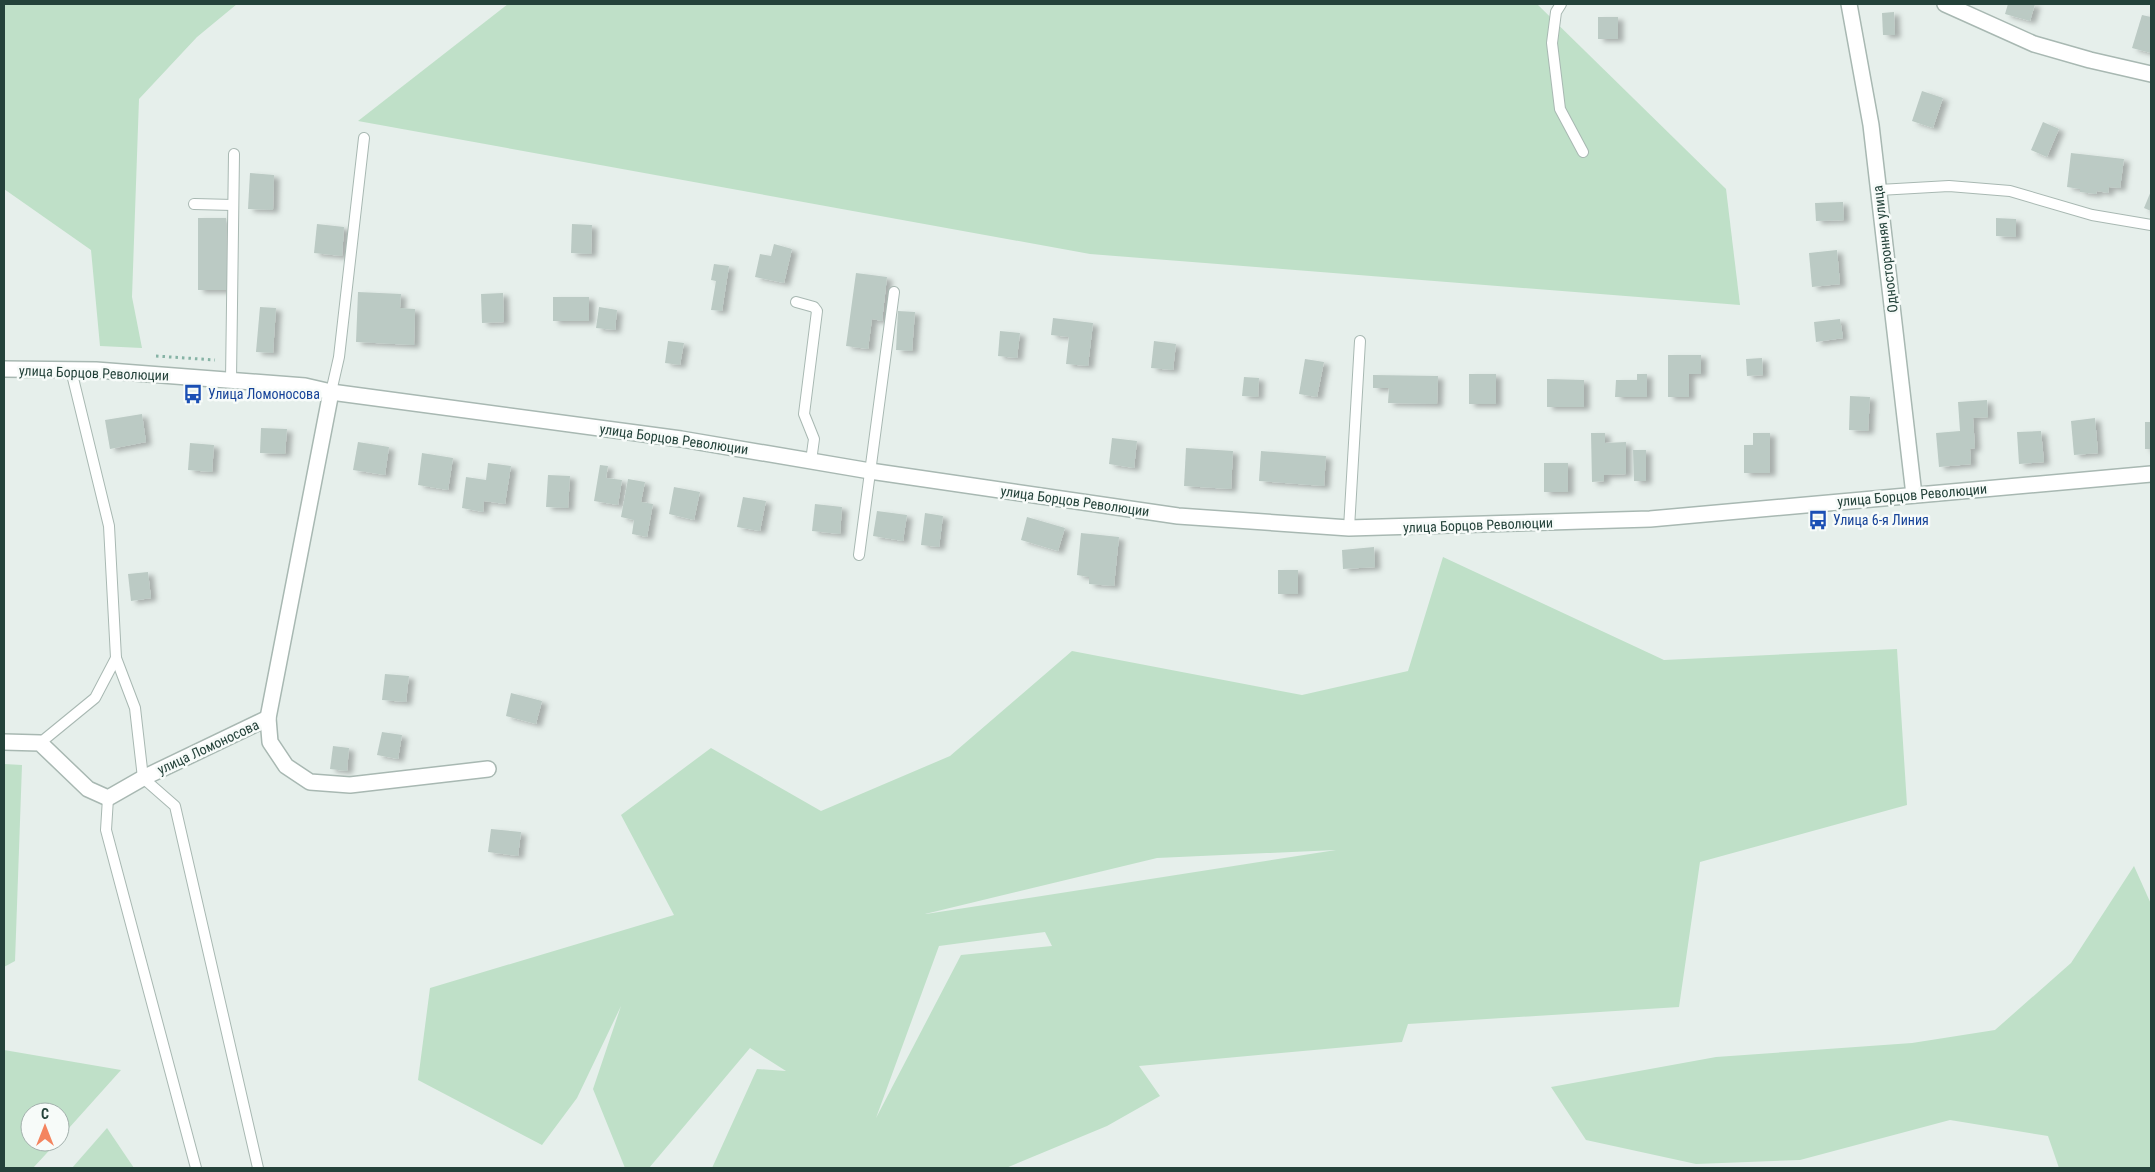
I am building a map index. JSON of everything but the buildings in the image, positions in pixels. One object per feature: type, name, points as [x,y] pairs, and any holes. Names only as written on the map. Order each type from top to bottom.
[{"type":"street","name":"Односторонняя улица","points":[[1849,4],[1871,124],[1914,495]]},
{"type":"street","points":[[1945,4],[2034,44],[2090,60],[2151,74]]},
{"type":"street","name":"улица Борцов Революции","points":[[4,368],[96,370],[304,386],[331,392],[681,439],[870,471],[1178,516],[1349,528],[1650,519],[2151,474]]},
{"type":"street","points":[[268,718],[331,392]]},
{"type":"street","name":"улица Ломоносова","points":[[108,798],[142,778],[268,718],[270,742],[286,766],[310,782],[350,786],[488,769]]},
{"type":"street","points":[[4,742],[40,743],[88,789],[108,798]]},
{"type":"lane","points":[[1561,4],[1556,12],[1552,43],[1560,109],[1583,152]]},
{"type":"lane","points":[[331,392],[339,357],[364,138]]},
{"type":"lane","points":[[231,380],[234,154]]},
{"type":"lane","points":[[1879,190],[1949,186],[2010,191],[2092,215],[2151,225]]},
{"type":"lane","points":[[194,204],[233,205]]},
{"type":"lane","points":[[859,555],[894,292]]},
{"type":"lane","points":[[796,302],[814,308],[816,311],[804,414],[814,439],[811,461]]},
{"type":"lane","points":[[1349,528],[1360,341]]},
{"type":"lane","points":[[71,370],[110,526],[116,658],[135,708],[142,778],[175,806],[258,1168]]},
{"type":"lane","points":[[40,743],[95,698],[116,658]]},
{"type":"lane","points":[[108,798],[106,830],[196,1168]]},
{"type":"green space","points":[[4,4],[237,4],[197,37],[139,99],[132,297],[142,348],[100,346],[91,250],[4,189]]},
{"type":"green space","points":[[508,4],[1537,4],[1726,189],[1740,305],[1090,254],[358,121]]},
{"type":"green space","points":[[1443,557],[1664,660],[1897,649],[1907,805],[1700,862],[1679,1007],[1408,1024],[1402,1042],[1139,1066],[1160,1096],[1107,1126],[1006,1168],[712,1168],[757,1069],[786,1071],[750,1048],[649,1168],[625,1168],[593,1089],[621,1006],[577,1098],[542,1145],[418,1080],[430,988],[674,915],[621,815],[711,748],[821,811],[950,756],[1072,651],[1302,695],[1408,671]],"holes":[[[1336,850],[926,914],[925,914],[1157,858]],[[1045,932],[1052,946],[961,955],[876,1118],[939,946]]]},
{"type":"green space","points":[[4,764],[22,765],[15,961],[4,967]]},
{"type":"green space","points":[[2134,866],[2151,904],[2151,1168],[2059,1168],[2048,1136],[1950,1120],[1800,1160],[1696,1164],[1586,1140],[1551,1087],[1716,1057],[1912,1043],[1995,1030],[2071,963]]},
{"type":"green space","points":[[4,1050],[121,1070],[70,1127],[70,1102],[20,1102],[20,1152],[48,1152],[33,1168],[4,1168]]},
{"type":"green space","points":[[107,1128],[134,1168],[72,1168]]},
{"type":"place","name":"Улица Ломоносова","points":[[193,394]]},
{"type":"place","name":"Улица 6-я Линия","points":[[1818,520]]}]
